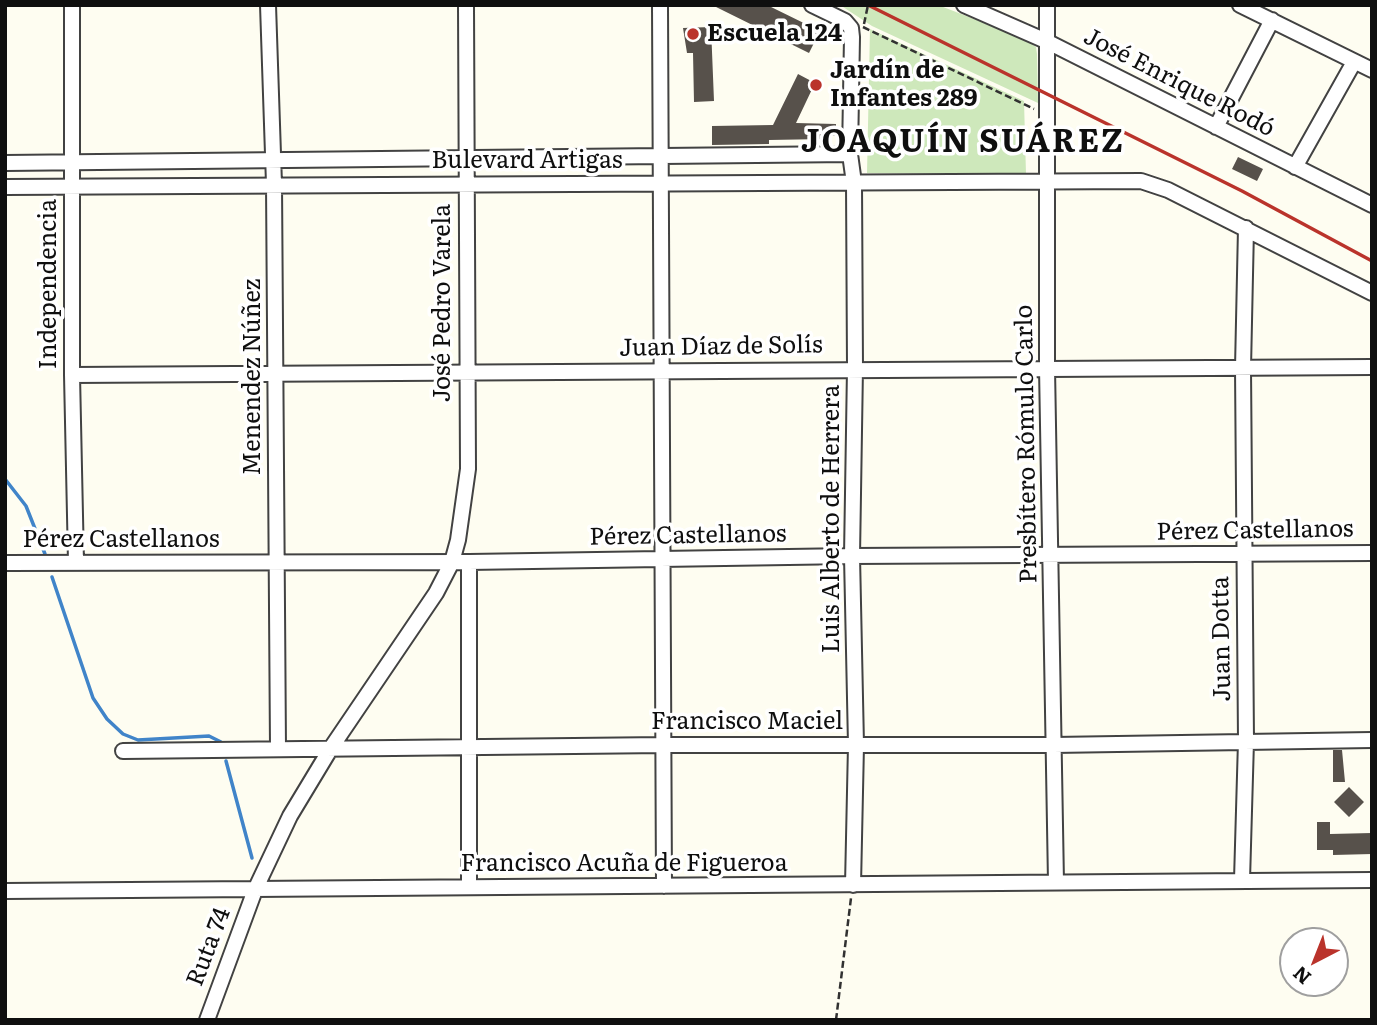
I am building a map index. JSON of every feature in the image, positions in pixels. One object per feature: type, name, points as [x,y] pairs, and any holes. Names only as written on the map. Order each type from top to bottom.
[{"type":"street","name":"Independencia","points":[[72,5],[72,375],[76,562]]},
{"type":"street","name":"Menendez Núñez","points":[[268,5],[274,184],[278,748]]},
{"type":"street","name":"José Pedro Varela","points":[[331,748],[418,623],[452,562],[463,516],[467,469],[466,5]]},
{"type":"street","points":[[660,5],[664,886]]},
{"type":"street","name":"Luis Alberto de Herrera","points":[[812,5],[845,22],[851,28],[850,154],[854,183],[855,368],[852,556],[856,745],[853,885]]},
{"type":"street","name":"José Enrique Rodó","points":[[964,5],[1046,41],[1372,205]]},
{"type":"street","name":"Presbítero Rómulo Carlo","points":[[1047,5],[1047,368],[1056,882]]},
{"type":"street","points":[[1245,6],[1372,70]]},
{"type":"street","points":[[1216,127],[1272,20]]},
{"type":"street","points":[[1295,167],[1354,62]]},
{"type":"street","name":"Bulevard Artigas","points":[[5,163],[850,154]]},
{"type":"street","points":[[408,157],[402,165],[402,175],[408,183]]},
{"type":"street","points":[[517,184],[523,176],[524,165],[518,158]]},
{"type":"street","name":"Bulevard Artigas","points":[[5,187],[1141,181],[1156,185],[1246,228],[1372,293]]},
{"type":"street","name":"Juan Dotta","points":[[1242,880],[1246,741],[1243,368],[1246,228]]},
{"type":"street","name":"Juan Díaz de Solís","points":[[72,375],[855,368],[1372,367]]},
{"type":"street","name":"Pérez Castellanos","points":[[5,563],[469,562],[852,556],[1372,553]]},
{"type":"street","points":[[469,562],[469,887]]},
{"type":"street","name":"Francisco Maciel","points":[[123,751],[664,745],[1054,746],[1372,740]]},
{"type":"street","name":"Ruta 74","points":[[207,1020],[255,890],[290,816],[331,748]]},
{"type":"street","name":"Francisco Acuña de Figueroa","points":[[5,891],[1372,880]]},
{"type":"path","points":[[868,5],[864,27],[1046,115]]},
{"type":"path","points":[[836,1020],[853,885]]},
{"type":"green space","points":[[840,5],[938,5],[1023,38],[1036,47],[1038,103],[872,26]]},
{"type":"green space","points":[[870,29],[1024,101],[1026,174],[867,173]]},
{"type":"building","points":[[712,5],[767,5],[820,31],[809,53]]},
{"type":"building","points":[[711,27],[714,101],[694,102],[693,53],[687,53],[683,28]]},
{"type":"building","points":[[798,74],[815,83],[796,123],[836,124],[836,136],[825,136],[825,139],[769,140],[769,144],[712,145],[712,126],[773,125]]},
{"type":"building","points":[[1238,157],[1263,169],[1257,181],[1232,169]]},
{"type":"building","points":[[1333,750],[1342,750],[1345,782],[1333,782]]},
{"type":"building","points":[[1349,787],[1364,802],[1349,817],[1334,802]]},
{"type":"building","points":[[1317,822],[1330,822],[1330,834],[1372,833],[1372,854],[1333,855],[1333,850],[1317,850]]},
{"type":"waterway","points":[[5,479],[26,506],[45,554]]},
{"type":"waterway","points":[[52,577],[93,698],[107,719],[123,734],[138,740],[209,736],[221,742]]},
{"type":"waterway","points":[[226,761],[252,858]]},
{"type":"railway","points":[[868,5],[1242,191],[1372,261]]},
{"type":"place","name":"Escuela 124","points":[[693,34]]},
{"type":"place","name":"Jardín de Infantes 289","points":[[816,85]]},
{"type":"district","name":"JOAQUÍN SUÁREZ","points":[[963,143]]}]
